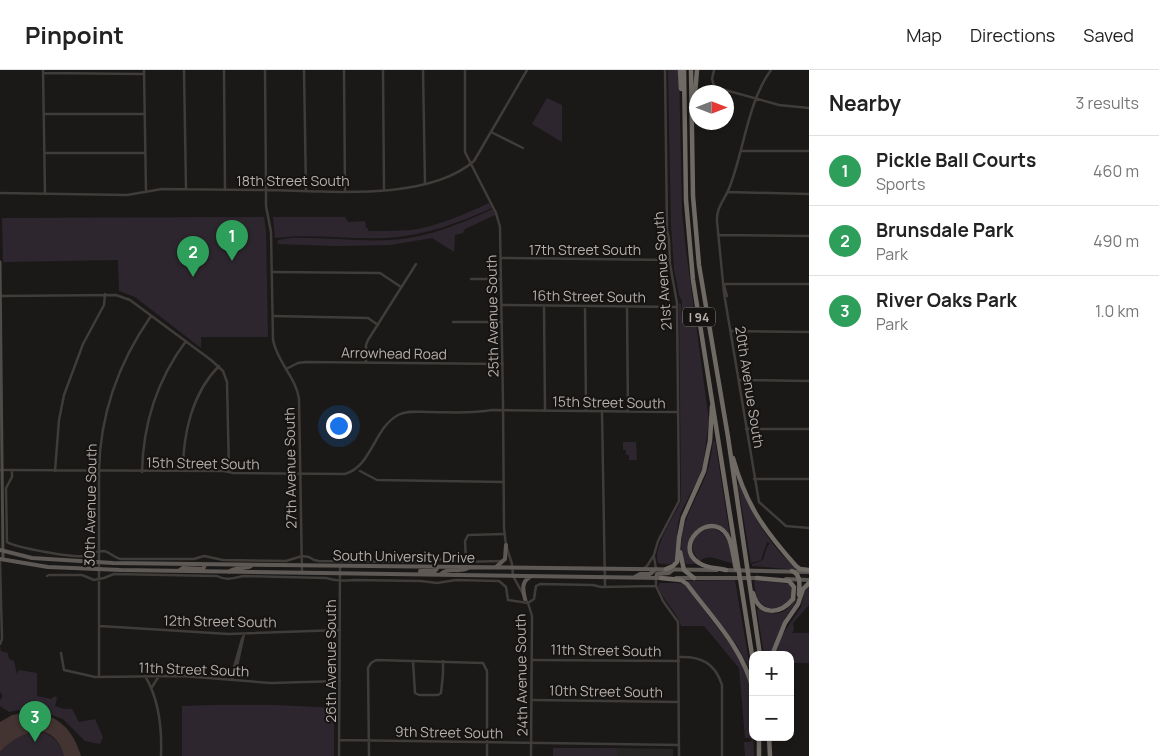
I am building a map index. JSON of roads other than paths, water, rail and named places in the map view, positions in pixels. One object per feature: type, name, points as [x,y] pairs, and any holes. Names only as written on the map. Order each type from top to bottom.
[{"type":"highway","name":"I 94","points":[[682,70],[688,236],[736,561]]},
{"type":"highway","name":"I 94","points":[[691,70],[694,196],[699,265],[750,583]]},
{"type":"highway","points":[[692,136],[697,70]]},
{"type":"highway","points":[[666,569],[677,562],[678,538],[683,518],[701,480],[707,461],[712,397]]},
{"type":"highway","points":[[728,437],[744,492],[755,514],[774,541],[796,566],[809,571]]},
{"type":"highway","points":[[726,570],[708,567],[700,564],[695,559],[691,553],[690,546],[692,538],[699,530],[710,526],[721,528],[730,541],[741,586],[751,651]]},
{"type":"highway","points":[[678,538],[684,570],[694,578]]},
{"type":"highway","points":[[792,571],[798,574],[800,599]]},
{"type":"highway","points":[[659,578],[681,580],[686,584],[739,654],[749,677]]},
{"type":"highway","points":[[750,583],[754,598],[759,605],[766,609],[772,611],[783,609],[794,599],[794,587],[789,581],[757,578]]},
{"type":"highway","points":[[773,651],[778,638],[809,581]]},
{"type":"highway","points":[[750,583],[759,651]]},
{"type":"highway","points":[[759,741],[759,756]]},
{"type":"highway","points":[[769,741],[770,756]]},
{"type":"main road","points":[[0,262],[1,561]]},
{"type":"main road","points":[[496,568],[503,561],[506,545]]},
{"type":"main road","name":"South University Drive","points":[[1,551],[32,558],[206,565],[809,571]]},
{"type":"main road","name":"South University Drive","points":[[1,561],[98,569],[178,571],[757,578],[809,581]]},
{"type":"main road","points":[[178,571],[183,568],[203,569],[206,565]]},
{"type":"main road","points":[[229,572],[234,568],[246,568],[253,565]]},
{"type":"main road","points":[[413,574],[435,571],[438,567]]},
{"type":"main road","points":[[441,574],[447,570],[466,570],[470,568]]},
{"type":"main road","points":[[635,577],[640,574],[650,574],[656,569]]},
{"type":"main road","points":[[659,578],[657,574],[669,573],[674,569]]},
{"type":"main road","points":[[526,601],[524,582],[534,576]]},
{"type":"street","points":[[184,70],[186,189]]},
{"type":"street","points":[[224,70],[225,190]]},
{"type":"street","name":"27th Avenue South","points":[[265,70],[266,206],[271,225],[274,347],[298,396],[302,573]]},
{"type":"street","points":[[304,70],[306,190]]},
{"type":"street","points":[[344,70],[345,191]]},
{"type":"street","points":[[383,70],[384,190]]},
{"type":"street","points":[[423,70],[425,184]]},
{"type":"street","name":"25th Avenue South","points":[[465,70],[465,152],[498,219],[502,305],[504,534],[513,568]]},
{"type":"street","name":"18th Street South","points":[[0,194],[127,195],[146,191],[186,189],[345,191],[415,187],[452,175],[474,161],[527,70]]},
{"type":"street","name":"21st Avenue South","points":[[643,568],[647,566],[654,555],[658,541],[679,501],[677,307],[670,260],[670,239],[667,230],[665,70]]},
{"type":"street","points":[[714,70],[712,79],[714,86],[779,105],[809,108]]},
{"type":"street","name":"20th Avenue South","points":[[770,70],[758,91],[728,192],[716,214],[726,299],[757,497],[761,505],[786,526],[809,528]]},
{"type":"street","points":[[45,194],[43,72],[144,72],[146,191]]},
{"type":"street","points":[[44,114],[144,114]]},
{"type":"street","points":[[491,132],[523,148]]},
{"type":"street","points":[[741,151],[809,151]]},
{"type":"street","points":[[45,153],[145,153]]},
{"type":"street","points":[[728,192],[809,194]]},
{"type":"street","points":[[718,235],[809,236]]},
{"type":"street","name":"17th Street South","points":[[501,258],[670,260]]},
{"type":"street","points":[[366,362],[366,345],[416,264]]},
{"type":"street","points":[[272,272],[380,273],[402,287]]},
{"type":"street","points":[[471,279],[501,279]]},
{"type":"street","points":[[724,284],[809,284]]},
{"type":"street","points":[[0,296],[105,294],[123,297],[219,366],[223,370],[227,382],[229,472]]},
{"type":"street","points":[[55,471],[59,420],[64,395],[83,344],[104,305],[105,294]]},
{"type":"street","name":"16th Street South","points":[[502,305],[677,307]]},
{"type":"street","points":[[544,306],[545,411]]},
{"type":"street","points":[[585,306],[586,411]]},
{"type":"street","points":[[627,307],[628,412]]},
{"type":"street","name":"30th Avenue South","points":[[99,677],[98,569],[101,441],[111,394],[117,376],[128,353],[151,316]]},
{"type":"street","points":[[273,316],[368,318],[378,325]]},
{"type":"street","points":[[453,322],[502,322]]},
{"type":"street","points":[[732,331],[809,332]]},
{"type":"street","points":[[142,472],[145,436],[151,407],[170,365],[186,341]]},
{"type":"street","name":"Arrowhead Road","points":[[286,369],[306,362],[503,364]]},
{"type":"street","points":[[182,472],[183,453],[191,414],[201,391],[219,366]]},
{"type":"street","points":[[739,380],[809,381]]},
{"type":"street","name":"15th Street South","points":[[1,470],[345,474],[352,472],[365,459],[387,423],[401,413],[503,410],[677,412]]},
{"type":"street","points":[[602,412],[605,587]]},
{"type":"street","points":[[746,429],[809,429]]},
{"type":"street","points":[[12,470],[12,477],[6,488],[8,544],[48,552],[80,556],[107,552],[115,558],[121,559],[194,560],[206,556],[223,560],[283,561],[302,556],[319,561],[421,562],[438,559],[459,562],[503,561]]},
{"type":"street","points":[[360,471],[377,480],[504,482]]},
{"type":"street","points":[[754,479],[809,479]]},
{"type":"street","points":[[466,561],[466,539],[468,535],[504,534]]},
{"type":"street","name":"21st Avenue South","points":[[654,555],[656,569]]},
{"type":"street","points":[[206,556],[206,565]]},
{"type":"street","points":[[0,644],[2,639],[1,561]]},
{"type":"street","name":"26th Avenue South","points":[[340,566],[340,756]]},
{"type":"street","name":"24th Avenue South","points":[[513,568],[513,576],[532,616],[531,756]]},
{"type":"street","points":[[229,572],[229,579]]},
{"type":"street","points":[[47,576],[82,575],[94,580],[114,574],[217,576],[224,579],[244,576],[326,578],[335,581],[499,581],[506,588],[508,600],[526,601],[534,599],[536,586],[540,584],[605,587],[656,586]]},
{"type":"street","points":[[441,574],[441,582]]},
{"type":"street","points":[[659,578],[656,586],[663,601],[678,622],[679,756]]},
{"type":"street","name":"12th Street South","points":[[99,626],[244,634],[340,630]]},
{"type":"street","points":[[233,678],[235,662],[244,634]]},
{"type":"street","name":"11th Street South","points":[[61,653],[64,670],[99,677],[233,678],[271,683],[340,681]]},
{"type":"street","points":[[679,657],[696,657],[703,660],[712,666],[720,680],[722,685],[722,756]]},
{"type":"street","points":[[369,756],[369,666],[376,660],[480,662],[485,665],[487,672],[487,756]]},
{"type":"street","name":"11th Street South","points":[[532,660],[679,661]]},
{"type":"street","points":[[413,661],[415,693],[438,696],[442,688],[443,661]]},
{"type":"street","points":[[145,676],[152,687],[161,728],[161,756]]},
{"type":"street","points":[[152,687],[159,676]]},
{"type":"street","name":"10th Street South","points":[[532,700],[679,702]]},
{"type":"street","name":"9th Street South","points":[[340,740],[679,745]]},
{"type":"place","name":"Pickle Ball Courts","points":[[232,261]]},
{"type":"place","name":"Brunsdale Park","points":[[193,277]]},
{"type":"place","name":"River Oaks Park","points":[[35,742]]}]
